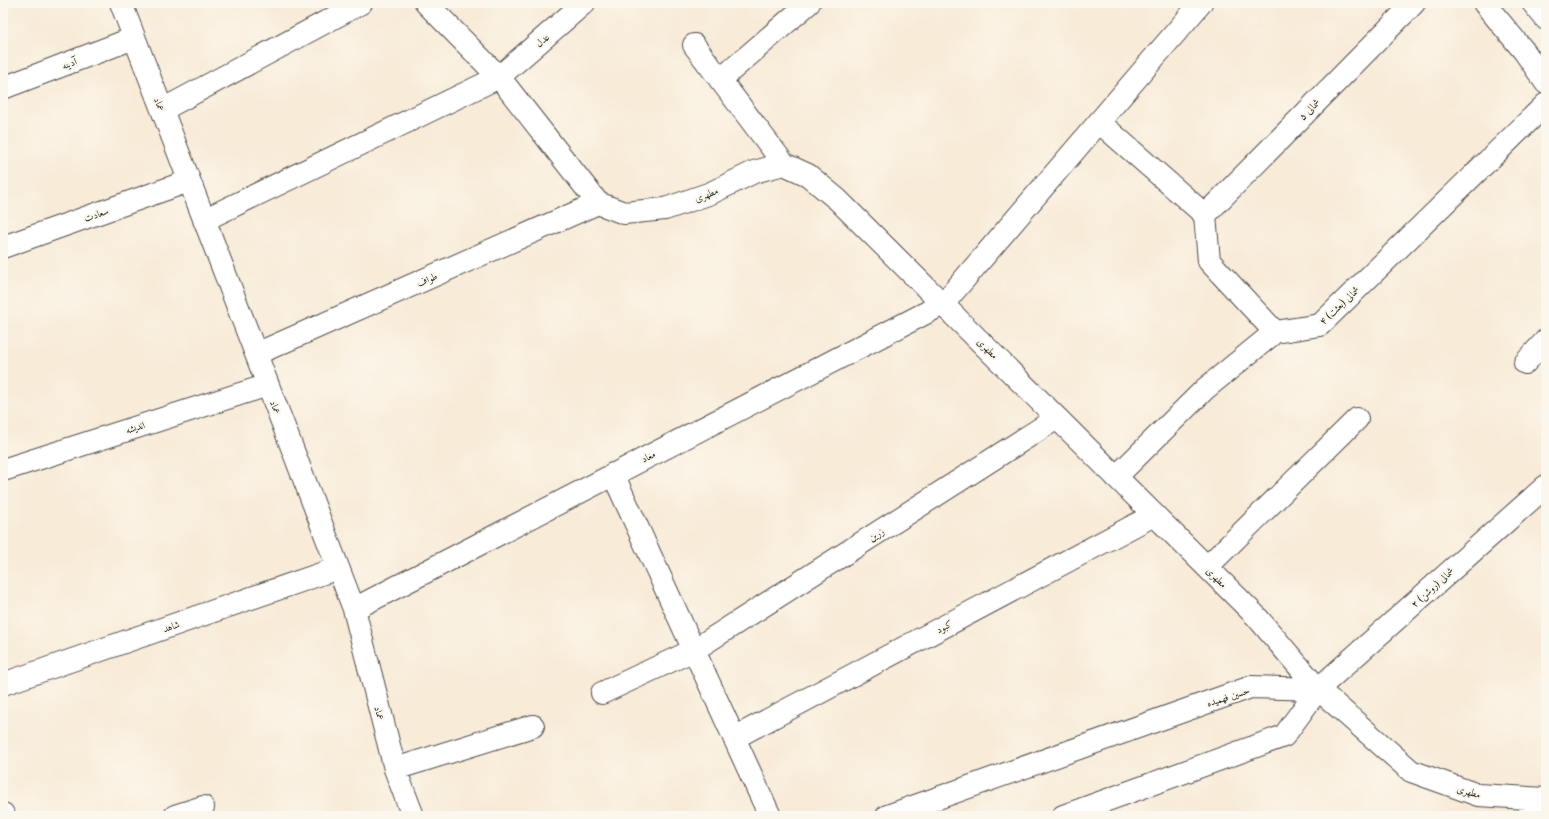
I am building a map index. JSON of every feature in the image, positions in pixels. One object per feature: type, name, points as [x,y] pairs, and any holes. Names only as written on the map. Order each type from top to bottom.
[{"type":"street","name":"عماد","points":[[121,3],[354,609],[395,769],[413,816]]},
{"type":"street","points":[[162,110],[361,3]]},
{"type":"street","points":[[426,3],[499,77],[598,203]]},
{"type":"street","name":"عدل","points":[[204,220],[499,77],[584,3]]},
{"type":"street","points":[[720,80],[809,3]]},
{"type":"street","points":[[943,304],[1201,3]]},
{"type":"street","name":"۵ شمالی","points":[[1205,215],[1414,3]]},
{"type":"street","points":[[1484,3],[1524,51],[1546,83]]},
{"type":"street","points":[[1533,3],[1546,18]]},
{"type":"street","name":"آدینه","points":[[3,88],[134,38]]},
{"type":"street","points":[[694,45],[784,164]]},
{"type":"street","name":"۴ شمالی (بعثت)","points":[[1275,332],[1320,325],[1546,104]]},
{"type":"street","points":[[1099,122],[1205,215],[1209,261],[1275,332],[1205,389],[1116,477]]},
{"type":"street","name":"مطهری","points":[[598,203],[624,213],[665,209],[710,193],[754,172],[784,164],[808,175],[838,200],[1256,616],[1318,689],[1411,771],[1478,796],[1546,799]]},
{"type":"street","name":"سعادت","points":[[3,247],[189,181]]},
{"type":"street","name":"طواف","points":[[256,354],[598,203]]},
{"type":"street","name":"معاد","points":[[354,609],[943,304]]},
{"type":"street","points":[[1525,363],[1546,340]]},
{"type":"street","name":"اندیشه","points":[[3,470],[268,385]]},
{"type":"street","name":"زرین","points":[[602,693],[694,650],[1057,418]]},
{"type":"street","points":[[1207,567],[1357,418]]},
{"type":"street","points":[[613,474],[770,816]]},
{"type":"street","name":"۲ شمالی (روشن)","points":[[1318,689],[1546,486]]},
{"type":"street","name":"کبود","points":[[734,738],[1154,515]]},
{"type":"street","name":"شاهد","points":[[3,684],[338,568]]},
{"type":"street","name":"حسین فهمیده","points":[[887,816],[1251,687],[1318,689]]},
{"type":"street","points":[[1063,816],[1284,736],[1318,689]]},
{"type":"street","points":[[395,769],[533,726]]},
{"type":"street","points":[[175,816],[203,807]]},
{"type":"street","points":[[1528,816],[1546,810]]}]
